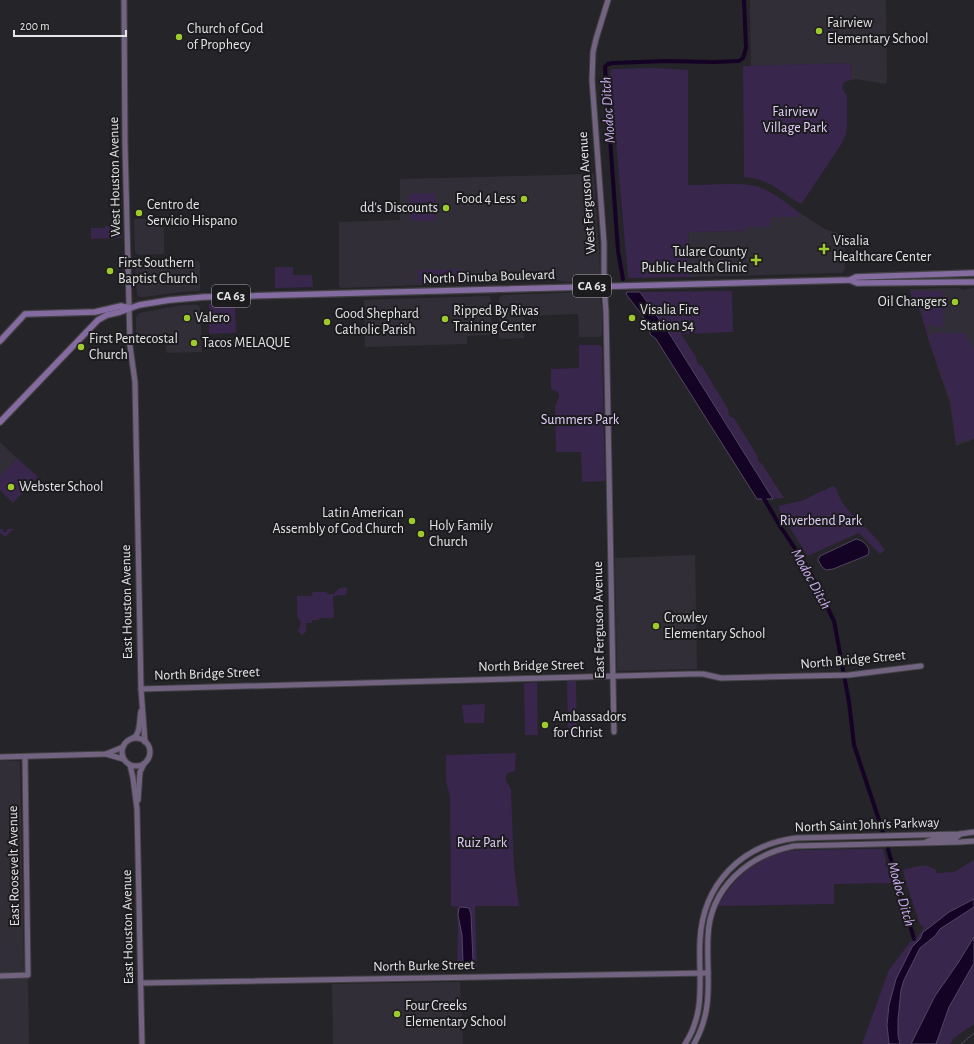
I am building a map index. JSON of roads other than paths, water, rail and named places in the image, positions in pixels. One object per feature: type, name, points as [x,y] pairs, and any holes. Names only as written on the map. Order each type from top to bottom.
[{"type":"main road","name":"North Dinuba Boulevard","points":[[850,280],[856,277],[974,273]]},
{"type":"main road","name":"North Dinuba Boulevard","points":[[129,308],[152,302],[204,297],[850,280],[857,283],[974,282]]},
{"type":"main road","name":"CA 63","points":[[0,341],[26,314],[95,312],[121,306],[129,308]]},
{"type":"main road","name":"CA 63","points":[[0,422],[98,320],[107,315],[129,308]]},
{"type":"main road","points":[[95,312],[99,315],[98,320]]},
{"type":"street","name":"West Houston Avenue","points":[[124,0],[125,144],[129,308],[130,346],[135,382],[137,520]]},
{"type":"street","name":"West Ferguson Avenue","points":[[608,0],[599,24],[593,52],[592,80],[604,242],[610,507]]},
{"type":"street","name":"East Ferguson Avenue","points":[[610,507],[614,732]]},
{"type":"street","name":"East Houston Avenue","points":[[133,738],[136,737],[138,733],[141,706],[137,520]]},
{"type":"street","name":"North Bridge Street","points":[[141,689],[703,674],[721,678],[838,676],[921,666]]},
{"type":"street","name":"East Houston Avenue","points":[[141,706],[145,742]]},
{"type":"street","points":[[0,757],[106,754],[123,759],[130,765],[137,766],[144,764],[150,755],[150,750],[142,739],[133,738],[128,740],[122,747],[106,754]]},
{"type":"street","points":[[122,747],[123,759]]},
{"type":"street","name":"East Roosevelt Avenue","points":[[0,976],[28,975],[25,756]]},
{"type":"street","name":"East Houston Avenue","points":[[142,1044],[137,809],[140,772],[144,764]]},
{"type":"street","name":"East Houston Avenue","points":[[130,765],[137,809]]},
{"type":"street","name":"North Saint John's Parkway","points":[[685,1044],[694,1026],[699,1011],[701,995],[700,941],[702,919],[717,884],[733,865],[756,850],[782,840],[796,838],[960,834],[974,832]]},
{"type":"street","points":[[923,843],[933,839],[956,838],[960,834]]},
{"type":"street","name":"North Saint John's Parkway","points":[[694,1044],[703,1026],[707,1009],[708,935],[710,923],[718,899],[725,887],[740,870],[764,855],[777,850],[800,845],[974,841]]},
{"type":"street","name":"North Burke Street","points":[[141,983],[708,973]]},
{"type":"waterway","name":"Modoc Ditch","points":[[623,279],[618,251],[605,67],[608,64],[613,63],[739,61],[743,58],[746,48],[744,0]]},
{"type":"waterway","name":"Modoc Ditch","points":[[762,495],[780,526],[808,568],[834,621],[849,702],[854,745],[883,832]]},
{"type":"waterway","name":"Modoc Ditch","points":[[888,849],[914,939]]},
{"type":"waterway","points":[[961,1044],[974,1033]]},
{"type":"place","name":"Fairview Elementary School","points":[[819,31]]},
{"type":"place","name":"Church of God of Prophecy","points":[[179,37]]},
{"type":"place","name":"Food 4 Less","points":[[524,199]]},
{"type":"place","name":"dd's Discounts","points":[[446,208]]},
{"type":"place","name":"Centro de Servicio Hispano","points":[[139,213]]},
{"type":"place","name":"Visalia Healthcare Center","points":[[824,249]]},
{"type":"place","name":"Tulare County Public Health Clinic","points":[[756,260]]},
{"type":"place","name":"First Southern Baptist Church","points":[[110,271]]},
{"type":"place","name":"Oil Changers","points":[[955,302]]},
{"type":"place","name":"Valero","points":[[187,318]]},
{"type":"place","name":"Visalia Fire Station 54","points":[[632,318]]},
{"type":"place","name":"Ripped By Rivas Training Center","points":[[445,319]]},
{"type":"place","name":"Good Shephard Catholic Parish","points":[[327,322]]},
{"type":"place","name":"Tacos MELAQUE","points":[[194,343]]},
{"type":"place","name":"First Pentecostal Church","points":[[81,347]]},
{"type":"place","name":"Webster School","points":[[11,487]]},
{"type":"place","name":"Latin American Assembly of God Church","points":[[412,521]]},
{"type":"place","name":"Holy Family Church","points":[[421,534]]},
{"type":"place","name":"Crowley Elementary School","points":[[656,626]]},
{"type":"place","name":"Ambassadors for Christ","points":[[545,725]]},
{"type":"place","name":"Four Creeks Elementary School","points":[[397,1014]]},
{"type":"park label","name":"Fairview Village Park","points":[[795,120]]},
{"type":"park label","name":"Summers Park","points":[[580,420]]},
{"type":"park label","name":"Riverbend Park","points":[[821,521]]},
{"type":"park label","name":"Ruiz Park","points":[[482,843]]}]
